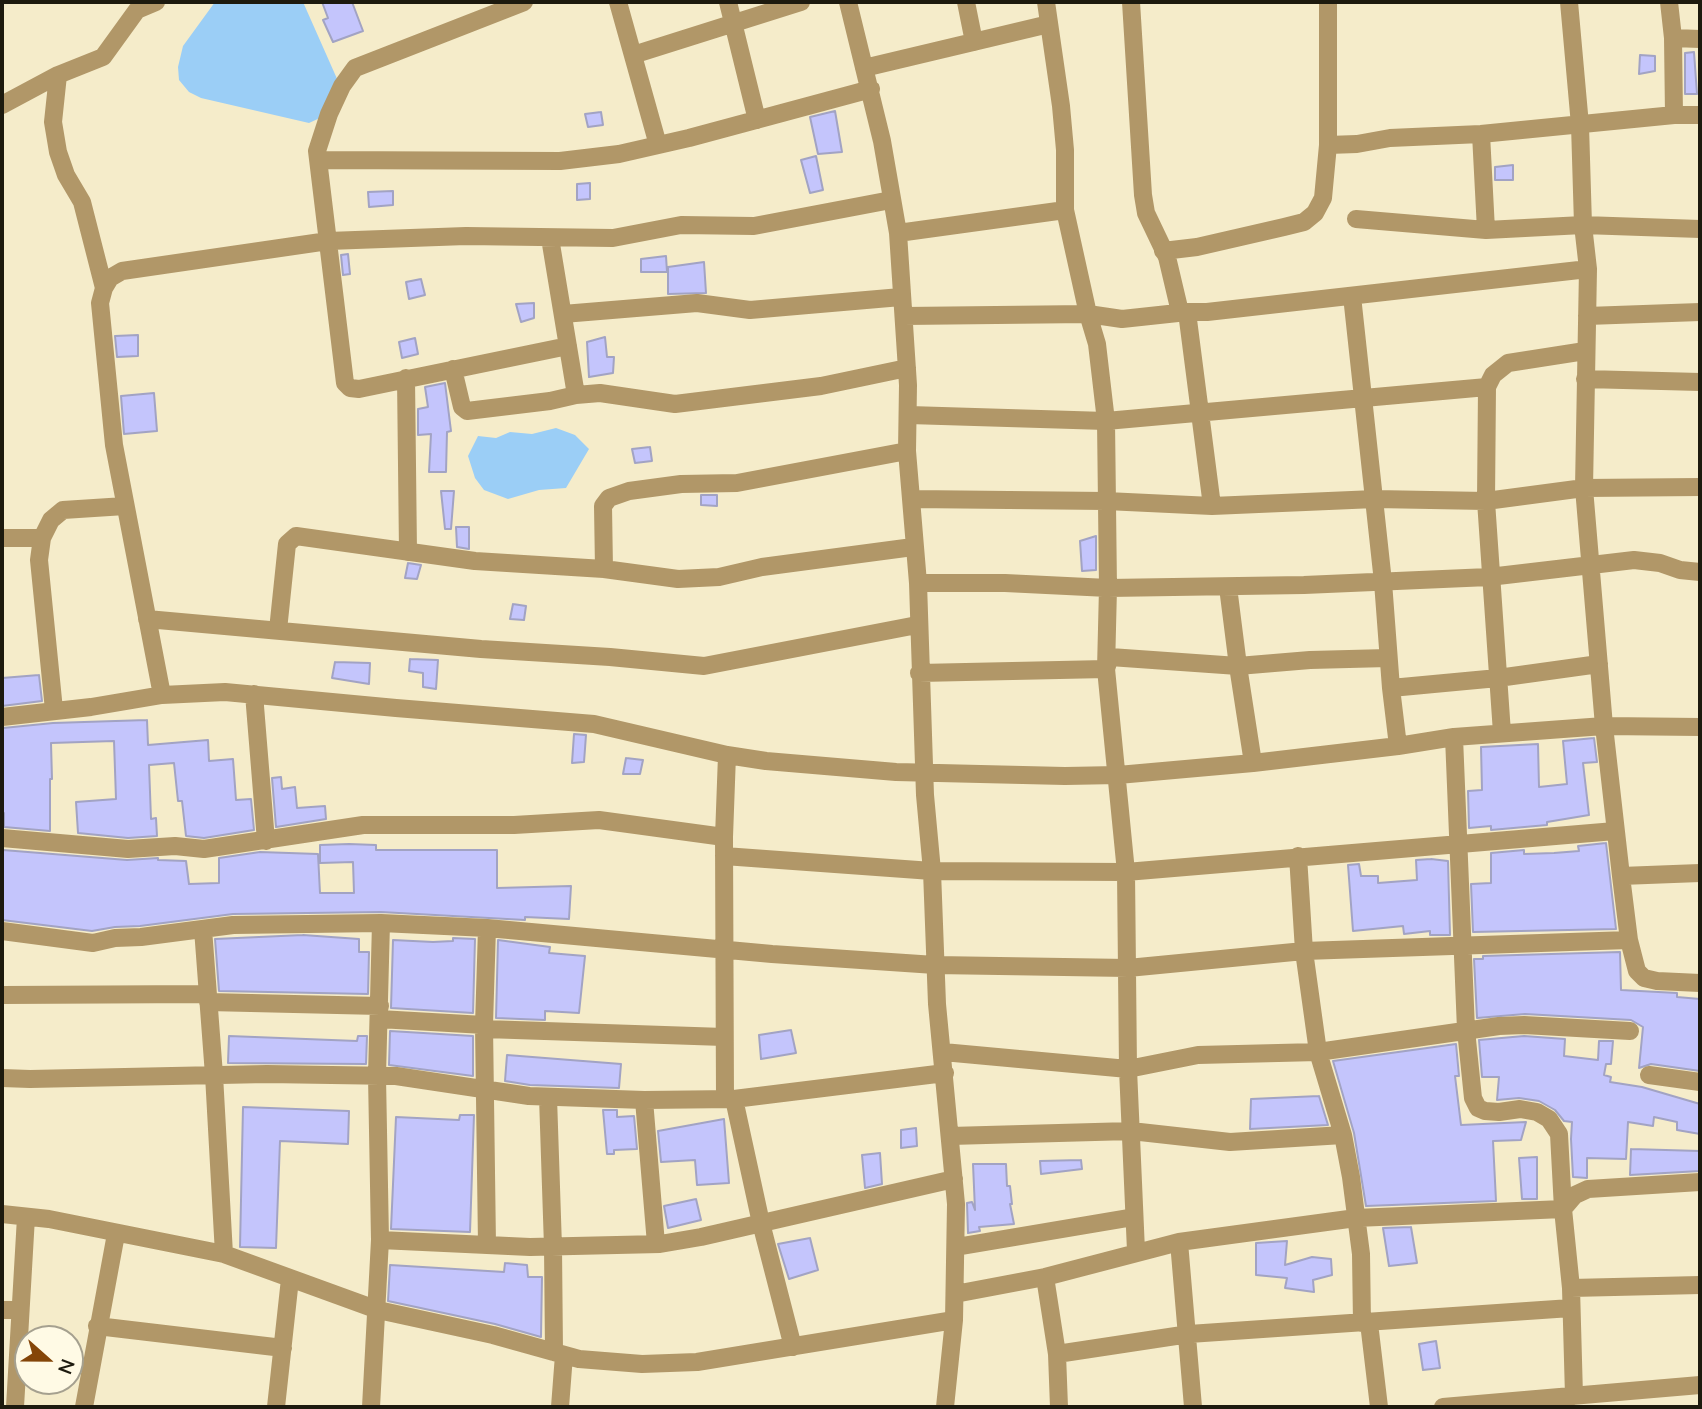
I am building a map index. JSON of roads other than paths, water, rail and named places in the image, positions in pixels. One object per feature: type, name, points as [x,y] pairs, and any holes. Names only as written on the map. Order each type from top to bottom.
[{"type":"street","points":[[2,104],[58,75],[103,57],[137,6],[156,2]]},
{"type":"street","points":[[524,2],[355,68],[342,86],[317,151],[345,383],[350,388],[359,389],[568,346]]},
{"type":"street","points":[[618,2],[658,145]]},
{"type":"street","points":[[728,2],[757,120]]},
{"type":"street","points":[[633,55],[801,2]]},
{"type":"street","points":[[848,2],[871,89],[888,172],[898,233],[904,316],[909,415],[907,451],[918,583],[919,673],[932,870],[937,1004],[954,1179],[954,1320],[945,1407]]},
{"type":"street","points":[[966,2],[974,42]]},
{"type":"street","points":[[1046,2],[1061,106],[1065,150],[1065,211],[1097,344],[1106,421],[1106,669],[1126,872],[1128,1069],[1136,1251]]},
{"type":"street","points":[[1131,2],[1143,195],[1146,213],[1163,251],[1184,312],[1201,411],[1212,506]]},
{"type":"street","points":[[1163,251],[1223,242],[1304,222],[1315,214],[1323,198],[1328,145],[1328,2]]},
{"type":"street","points":[[1569,2],[1580,125],[1583,225],[1588,269],[1584,488],[1604,726],[1629,940],[1637,971],[1644,978],[1700,982]]},
{"type":"street","points":[[1669,2],[1673,38],[1674,115]]},
{"type":"street","points":[[864,68],[1049,24]]},
{"type":"street","points":[[1673,38],[1700,39]]},
{"type":"street","points":[[58,75],[53,122],[58,152],[66,175],[82,202],[104,288]]},
{"type":"street","points":[[318,160],[559,161],[619,154],[871,89]]},
{"type":"street","points":[[1328,145],[1700,115]]},
{"type":"street","points":[[1481,134],[1486,230]]},
{"type":"street","points":[[162,695],[116,459],[106,385],[100,303],[110,278],[122,271],[328,242],[466,236],[613,238],[681,225],[754,226],[891,200]]},
{"type":"street","points":[[898,233],[1065,211]]},
{"type":"street","points":[[1356,219],[1486,230],[1583,225],[1700,229]]},
{"type":"street","points":[[550,238],[576,395]]},
{"type":"street","points":[[904,316],[1088,314],[1122,319],[1207,312],[1588,269]]},
{"type":"street","points":[[1352,296],[1375,499],[1398,746]]},
{"type":"street","points":[[563,314],[698,303],[750,310],[901,297]]},
{"type":"street","points":[[1587,316],[1700,312]]},
{"type":"street","points":[[1502,733],[1489,577],[1486,501],[1487,387],[1493,375],[1508,363],[1585,351]]},
{"type":"street","points":[[453,369],[462,407],[467,411],[600,393],[675,404],[821,386],[907,368]]},
{"type":"street","points":[[406,378],[408,552]]},
{"type":"street","points":[[1585,379],[1700,382]]},
{"type":"street","points":[[909,415],[1106,421],[1487,387]]},
{"type":"street","points":[[604,569],[603,506],[609,498],[629,491],[681,484],[737,483],[907,451]]},
{"type":"street","points":[[912,499],[1106,501],[1212,506],[1375,499],[1486,501],[1584,488],[1700,487]]},
{"type":"street","points":[[54,710],[39,560],[42,538],[51,520],[62,510],[125,506]]},
{"type":"street","points":[[278,630],[287,544],[296,536],[475,561],[604,569],[678,579],[719,577],[762,566],[913,547]]},
{"type":"street","points":[[2,538],[42,538]]},
{"type":"street","points":[[918,583],[1228,587],[1489,577],[1634,560],[1660,562],[1680,570],[1700,572]]},
{"type":"street","points":[[1228,587],[1252,763]]},
{"type":"street","points":[[147,619],[704,666],[918,625]]},
{"type":"street","points":[[1106,669],[1110,657],[1238,666],[1310,660],[1388,658]]},
{"type":"street","points":[[1391,688],[1498,678],[1599,664]]},
{"type":"street","points":[[919,673],[1106,669]]},
{"type":"street","points":[[2,717],[162,695],[225,692],[594,723],[727,755],[766,761],[896,772],[1118,775],[1252,763],[1502,733],[1604,726],[1700,727]]},
{"type":"street","points":[[254,694],[266,841]]},
{"type":"street","points":[[1454,737],[1466,1030],[1473,1098],[1478,1108],[1499,1112],[1520,1109],[1537,1112],[1549,1119],[1559,1134],[1571,1288],[1574,1396]]},
{"type":"street","points":[[727,755],[724,837],[724,1037],[730,1099],[793,1347]]},
{"type":"street","points":[[2,838],[128,849],[175,846],[204,849],[363,825],[514,825],[599,820],[724,837]]},
{"type":"street","points":[[724,856],[932,870],[1126,872],[1615,831]]},
{"type":"street","points":[[1298,856],[1304,951],[1318,1052],[1343,1135],[1361,1254],[1365,1323],[1379,1407]]},
{"type":"street","points":[[1621,877],[1700,873]]},
{"type":"street","points":[[2,931],[93,943],[233,925],[381,923],[487,928],[772,954],[936,965],[1128,968],[1304,951],[1629,940]]},
{"type":"street","points":[[371,1407],[380,1240],[377,1076],[381,923]]},
{"type":"street","points":[[487,928],[487,1245]]},
{"type":"street","points":[[203,929],[215,1075],[224,1254]]},
{"type":"street","points":[[2,995],[208,998],[379,1012],[485,1027],[724,1037]]},
{"type":"street","points":[[943,1052],[1128,1069],[1198,1055],[1318,1052],[1466,1030],[1524,1025],[1630,1031]]},
{"type":"street","points":[[2,1078],[396,1076],[548,1097],[644,1100],[730,1099],[945,1073]]},
{"type":"street","points":[[1649,1075],[1700,1082]]},
{"type":"street","points":[[548,1097],[560,1407]]},
{"type":"street","points":[[644,1100],[656,1244]]},
{"type":"street","points":[[950,1136],[1130,1131],[1230,1142],[1343,1135]]},
{"type":"street","points":[[380,1240],[553,1247],[656,1244],[701,1237],[954,1179]]},
{"type":"street","points":[[955,1294],[1045,1277],[1136,1251],[1179,1242],[1356,1218],[1563,1209],[1575,1195],[1588,1189],[1700,1182]]},
{"type":"street","points":[[2,1214],[49,1219],[224,1254],[378,1310],[493,1335],[579,1359],[642,1364],[697,1362],[954,1320]]},
{"type":"street","points":[[11,1405],[11,1310],[26,1217]]},
{"type":"street","points":[[956,1247],[1134,1217]]},
{"type":"street","points":[[84,1407],[116,1234]]},
{"type":"street","points":[[1179,1242],[1189,1334],[1193,1407]]},
{"type":"street","points":[[1045,1277],[1057,1354],[1059,1407]]},
{"type":"street","points":[[276,1407],[290,1279]]},
{"type":"street","points":[[1571,1288],[1700,1285]]},
{"type":"street","points":[[1057,1354],[1189,1334],[1570,1308]]},
{"type":"street","points":[[97,1326],[283,1348]]},
{"type":"street","points":[[1443,1407],[1700,1385]]},
{"type":"water","points":[[215,2],[303,2],[338,81],[322,117],[309,123],[201,98],[189,92],[179,80],[178,67],[183,46]]},
{"type":"water","points":[[556,428],[575,435],[589,449],[566,488],[539,490],[508,499],[484,490],[475,478],[468,456],[478,436],[496,438],[510,432],[532,434]]}]
